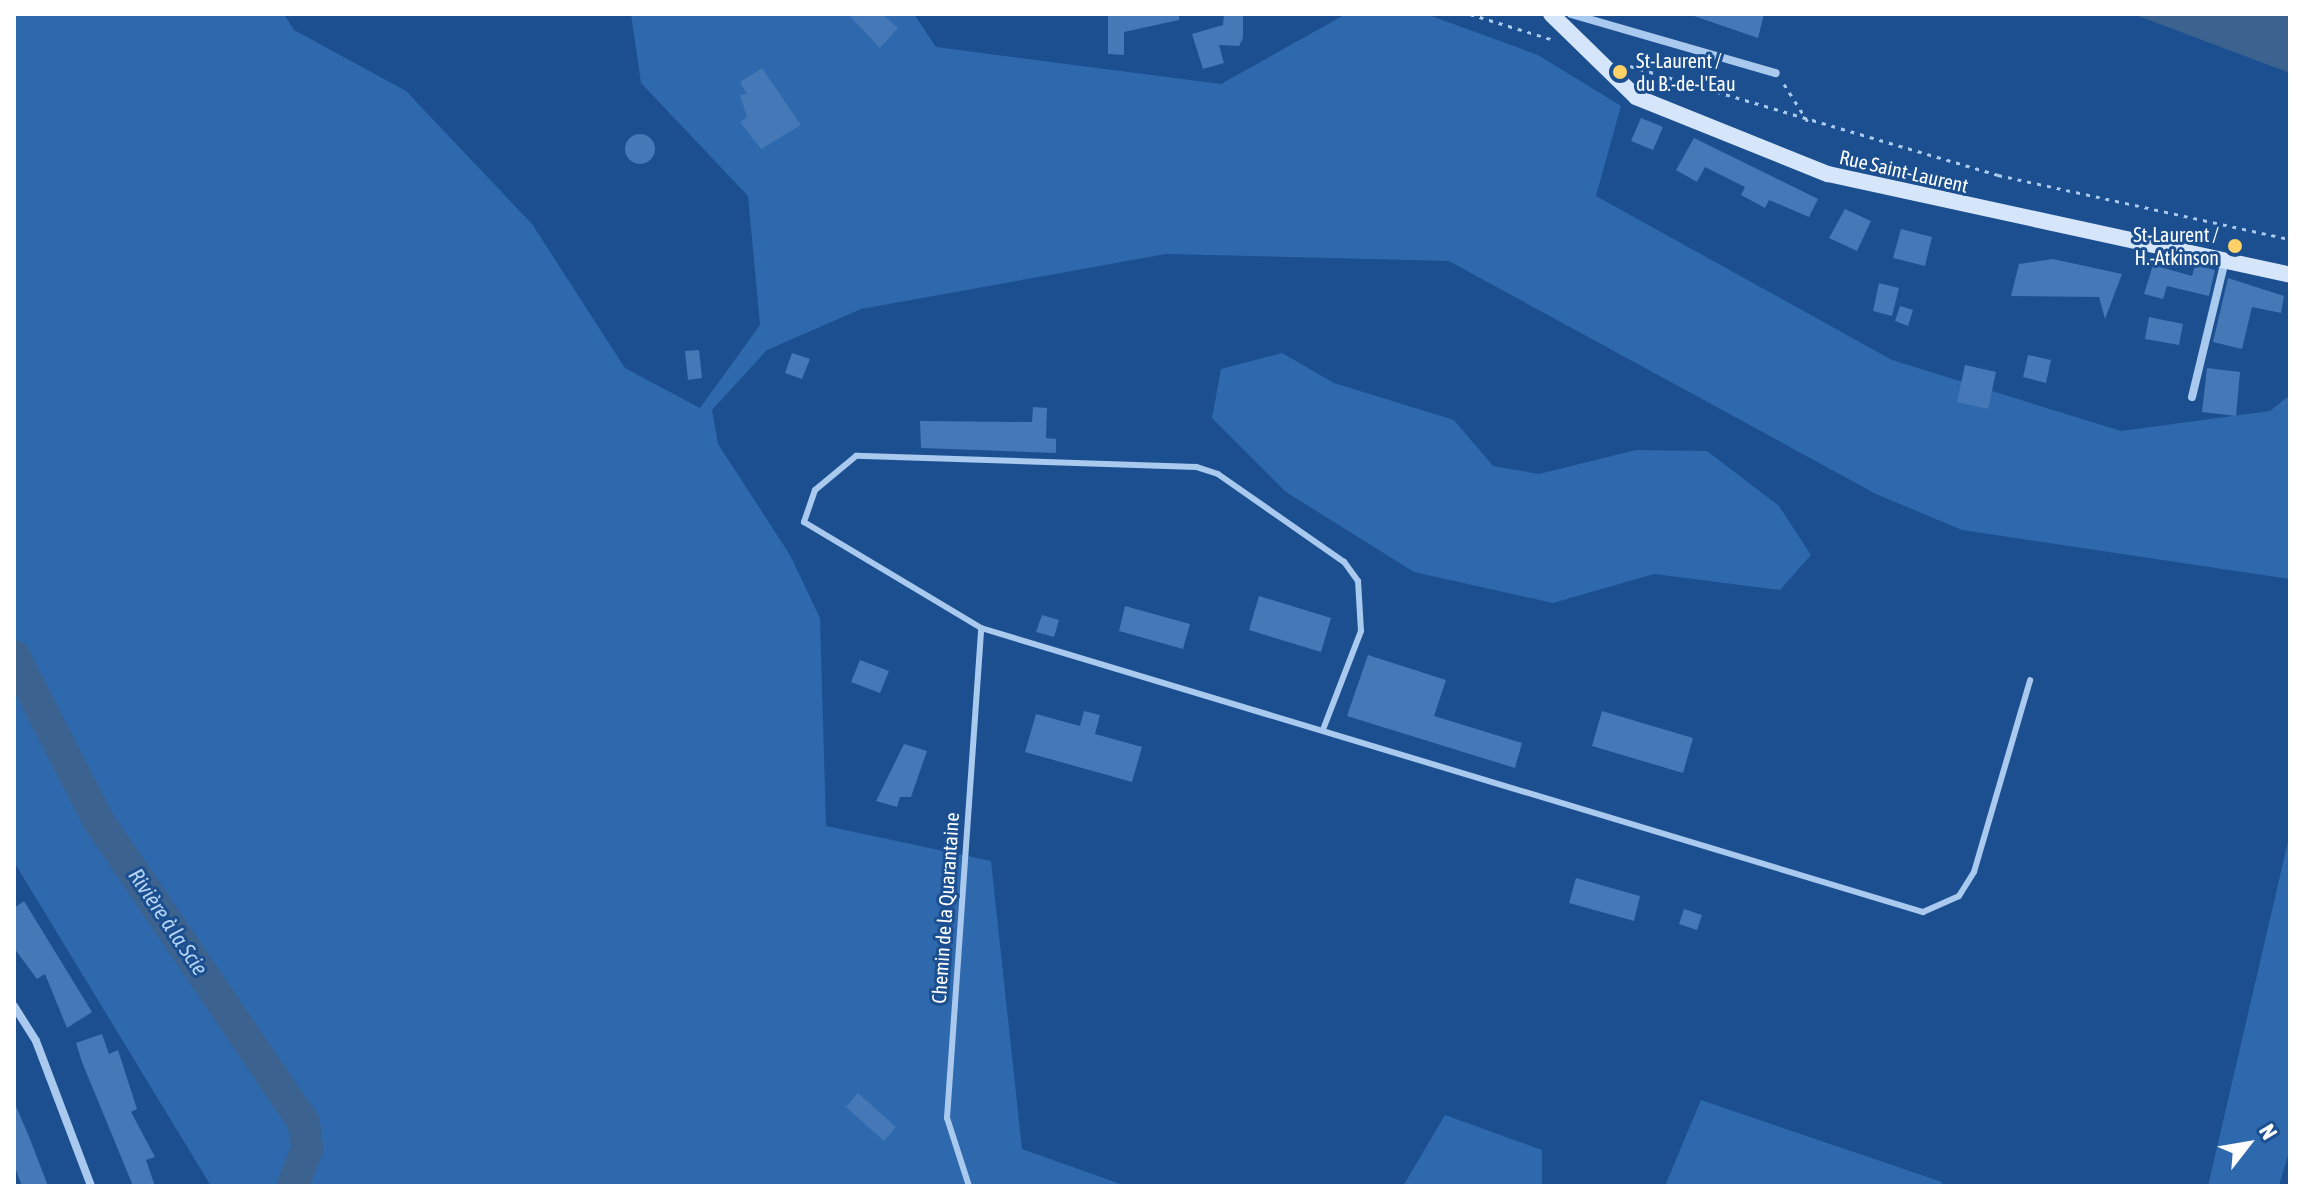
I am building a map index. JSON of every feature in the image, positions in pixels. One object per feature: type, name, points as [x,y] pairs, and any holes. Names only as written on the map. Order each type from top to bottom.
[{"type":"street","name":"Rue Saint-Laurent","points":[[1551,14],[1621,88],[1786,159],[2224,265],[2290,275]]},
{"type":"street","points":[[1571,14],[1776,73]]},
{"type":"street","points":[[2192,397],[2224,265]]},
{"type":"street","points":[[14,1006],[36,1041],[91,1186]]},
{"type":"lane","points":[[1324,727],[1361,631],[1358,581],[1344,562],[1240,486],[1196,467],[856,456],[828,474],[804,522],[981,628],[1324,727],[1923,912],[1959,896],[1974,872],[2030,680]]},
{"type":"lane","name":"Chemin de la Quarantaine","points":[[969,1186],[947,1118],[981,628]]},
{"type":"path","points":[[1470,14],[1554,40]]},
{"type":"path","points":[[1614,60],[1808,122],[2025,182],[2290,239]]},
{"type":"path","points":[[1776,73],[1808,122]]},
{"type":"shaded area","points":[[14,14],[284,14],[294,30],[406,91],[532,224],[625,368],[700,408],[760,325],[748,196],[641,83],[631,14],[914,14],[936,47],[1221,84],[1346,14],[1426,14],[1538,55],[1621,106],[1596,196],[1892,360],[2121,431],[2270,411],[2290,395],[2290,579],[1962,530],[1876,494],[1449,261],[1166,254],[861,309],[767,350],[712,410],[718,444],[790,555],[820,618],[826,826],[991,861],[1022,1149],[1126,1186],[211,1186],[14,862]]},
{"type":"shaded area","points":[[2133,14],[2290,14],[2290,73]]},
{"type":"shaded area","points":[[1282,353],[1334,383],[1454,420],[1493,466],[1539,474],[1636,450],[1707,451],[1779,506],[1811,555],[1780,590],[1654,574],[1553,603],[1414,572],[1286,492],[1212,418],[1221,369]]},
{"type":"shaded area","points":[[2290,833],[2290,1148],[2279,1186],[2208,1186]]},
{"type":"shaded area","points":[[1701,1100],[1942,1182],[1943,1186],[1665,1186]]},
{"type":"shaded area","points":[[1445,1115],[1542,1150],[1542,1186],[1403,1186]]},
{"type":"building","points":[[848,14],[882,14],[898,28],[880,48]]},
{"type":"building","points":[[1108,14],[1179,14],[1179,20],[1124,32],[1124,55],[1108,54]]},
{"type":"building","points":[[1224,14],[1243,14],[1243,38],[1239,46],[1219,45],[1224,63],[1203,69],[1192,34],[1223,25]]},
{"type":"building","points":[[1688,14],[1764,14],[1758,38]]},
{"type":"building","points":[[762,68],[801,125],[761,149],[740,122],[747,117],[740,95],[747,94],[740,82]]},
{"type":"building","points":[[1641,118],[1663,127],[1653,150],[1631,141]]},
{"type":"building","points":[[640,134],[651,138],[655,149],[651,160],[640,164],[629,160],[625,149],[629,138]]},
{"type":"building","points":[[1694,138],[1818,199],[1809,217],[1769,200],[1765,208],[1741,195],[1745,187],[1705,167],[1697,182],[1676,170]]},
{"type":"building","points":[[1845,209],[1871,221],[1857,251],[1829,238]]},
{"type":"building","points":[[1901,229],[1932,237],[1925,266],[1893,258]]},
{"type":"building","points":[[2053,259],[2122,274],[2105,319],[2099,297],[2011,296],[2019,264]]},
{"type":"building","points":[[2153,265],[2192,276],[2195,265],[2215,270],[2209,296],[2167,286],[2163,299],[2144,294]]},
{"type":"building","points":[[2228,278],[2284,296],[2281,313],[2252,307],[2242,349],[2213,342]]},
{"type":"building","points":[[1879,283],[1899,288],[1892,316],[1873,311]]},
{"type":"building","points":[[1900,306],[1913,310],[1908,326],[1895,321]]},
{"type":"building","points":[[2149,317],[2183,324],[2179,345],[2145,339]]},
{"type":"building","points":[[699,350],[702,378],[688,380],[685,351]]},
{"type":"building","points":[[792,353],[810,359],[802,379],[785,373]]},
{"type":"building","points":[[2028,355],[2051,360],[2046,383],[2023,377]]},
{"type":"building","points":[[1965,365],[1996,372],[1988,409],[1957,402]]},
{"type":"building","points":[[2207,368],[2240,372],[2236,416],[2202,412]]},
{"type":"building","points":[[1033,407],[1047,408],[1046,438],[1056,439],[1056,453],[921,448],[920,421],[1032,422]]},
{"type":"building","points":[[1259,596],[1331,618],[1321,652],[1249,630]]},
{"type":"building","points":[[1125,606],[1190,624],[1183,649],[1119,631]]},
{"type":"building","points":[[1042,615],[1059,620],[1054,637],[1036,632]]},
{"type":"building","points":[[1368,655],[1446,680],[1434,716],[1522,743],[1515,768],[1347,716]]},
{"type":"building","points":[[860,660],[889,671],[880,693],[851,682]]},
{"type":"building","points":[[1084,711],[1100,715],[1095,734],[1142,747],[1132,782],[1025,752],[1036,714],[1080,726]]},
{"type":"building","points":[[1602,711],[1693,738],[1683,773],[1592,746]]},
{"type":"building","points":[[904,744],[927,751],[911,797],[900,797],[897,807],[876,801]]},
{"type":"building","points":[[1576,878],[1640,896],[1634,921],[1569,903]]},
{"type":"building","points":[[24,901],[92,1012],[67,1028],[45,974],[37,979],[14,948],[14,908]]},
{"type":"building","points":[[1684,909],[1702,915],[1697,930],[1679,924]]},
{"type":"building","points":[[102,1034],[109,1054],[118,1050],[137,1109],[131,1112],[155,1157],[146,1160],[155,1186],[133,1186],[82,1062],[76,1043]]},
{"type":"building","points":[[858,1093],[896,1127],[884,1141],[846,1107]]},
{"type":"building","points":[[15,1104],[48,1186],[22,1186],[14,1165]]},
{"type":"waterway","name":"Rivière à la Scie","points":[[14,656],[98,820],[304,1123],[307,1149],[293,1186]]},
{"type":"place","name":"St-Laurent / du B.-de-l'Eau","points":[[1620,72]]},
{"type":"place","name":"St-Laurent / H.-Atkinson","points":[[2235,246]]}]
